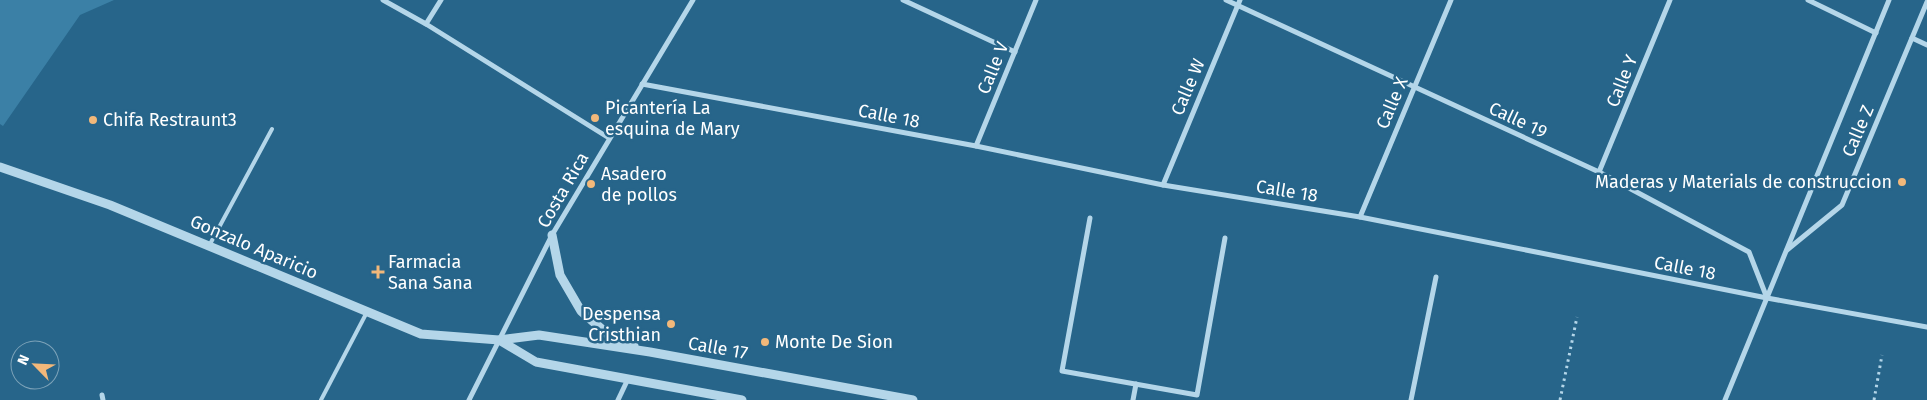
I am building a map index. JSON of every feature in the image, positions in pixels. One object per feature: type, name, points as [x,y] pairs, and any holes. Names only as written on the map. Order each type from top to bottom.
[{"type":"street","points":[[383,0],[426,24],[609,138]]},
{"type":"street","points":[[426,24],[441,0]]},
{"type":"street","name":"Costa Rica","points":[[469,400],[552,234],[693,0]]},
{"type":"street","points":[[903,0],[1014,52]]},
{"type":"street","name":"Calle V","points":[[976,146],[1036,0]]},
{"type":"street","name":"Calle 19","points":[[1226,0],[1238,3],[1599,172],[1749,252],[1768,298]]},
{"type":"street","name":"Calle X","points":[[1360,218],[1451,0]]},
{"type":"street","name":"Calle Y","points":[[1599,172],[1670,0]]},
{"type":"street","points":[[1808,0],[1876,33]]},
{"type":"street","name":"Calle Z","points":[[1725,400],[1889,0]]},
{"type":"street","name":"Calle Z","points":[[1787,250],[1842,205],[1927,2]]},
{"type":"street","name":"Calle W","points":[[1163,185],[1238,3]]},
{"type":"street","points":[[1912,38],[1927,45]]},
{"type":"street","name":"Calle 18","points":[[642,84],[976,146],[1163,185],[1360,218],[1768,298],[1927,327]]},
{"type":"street","name":"Gonzalo Aparicio","points":[[0,167],[110,205],[420,334],[499,340]]},
{"type":"street","points":[[1090,218],[1062,370],[1197,395],[1225,238]]},
{"type":"street","points":[[552,234],[560,275],[581,311],[612,338],[650,352]]},
{"type":"street","points":[[1411,400],[1436,277]]},
{"type":"street","name":"Calle 17","points":[[499,340],[539,336],[650,352],[913,400]]},
{"type":"street","points":[[499,340],[536,362],[742,400]]},
{"type":"street","points":[[618,400],[628,379]]},
{"type":"street","points":[[1133,400],[1136,384]]},
{"type":"lane","points":[[209,246],[272,129]]},
{"type":"lane","points":[[321,400],[368,312]]},
{"type":"path","points":[[1560,400],[1577,317]]},
{"type":"path","points":[[1874,400],[1882,355]]},
{"type":"shaded area","points":[[0,0],[114,0],[80,15],[3,126],[0,124]]},
{"type":"place","name":"Picantería La esquina de Mary","points":[[595,118]]},
{"type":"place","name":"Chifa Restraunt3","points":[[93,120]]},
{"type":"place","name":"Maderas y Materials de construccion","points":[[1902,182]]},
{"type":"place","name":"Asadero de pollos","points":[[591,184]]},
{"type":"place","name":"Farmacia Sana Sana","points":[[378,272]]},
{"type":"place","name":"Despensa Cristhian","points":[[671,324]]},
{"type":"place","name":"Monte De Sion","points":[[765,342]]}]
